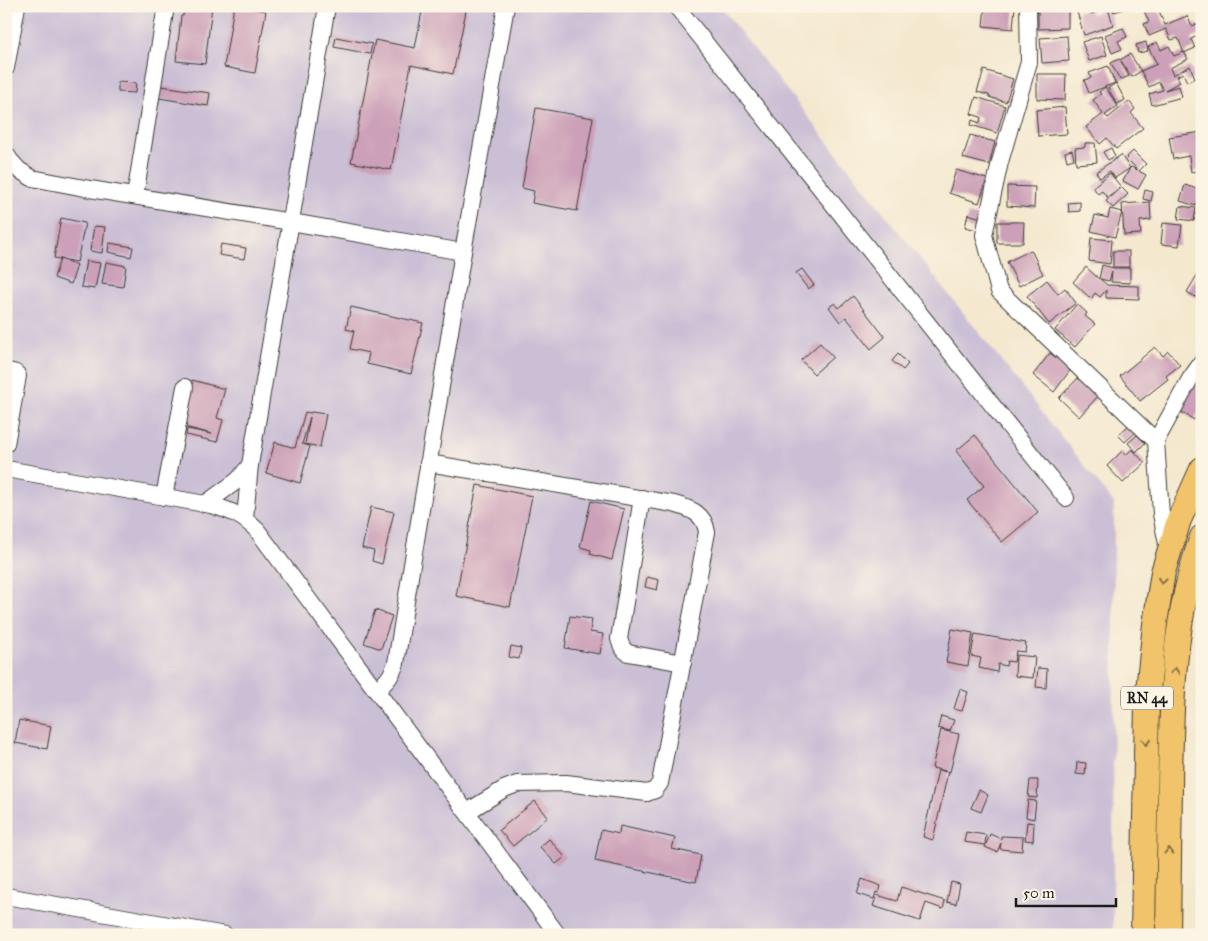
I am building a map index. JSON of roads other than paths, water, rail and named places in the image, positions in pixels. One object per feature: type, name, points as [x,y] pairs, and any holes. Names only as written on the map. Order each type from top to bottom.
[{"type":"highway","name":"RN 44","points":[[1143,935],[1147,700],[1155,624],[1163,572],[1179,520],[1202,469]]},
{"type":"highway","name":"RN 44","points":[[1168,935],[1170,736],[1175,664],[1182,607],[1202,537]]},
{"type":"street","points":[[6,68],[17,6]]},
{"type":"street","points":[[135,196],[166,6]]},
{"type":"street","points":[[244,518],[250,465],[327,6]]},
{"type":"street","points":[[377,690],[392,675],[396,663],[463,252],[506,6]]},
{"type":"street","points":[[676,6],[1066,498]]},
{"type":"street","points":[[1028,6],[1030,62],[1000,162],[984,235],[999,291],[1156,441]]},
{"type":"street","points":[[6,154],[19,170],[32,178],[463,252]]},
{"type":"street","points":[[1169,554],[1161,514],[1156,441],[1190,379],[1202,362]]},
{"type":"street","points":[[6,371],[17,373],[18,376],[6,444]]},
{"type":"street","points":[[164,497],[185,387]]},
{"type":"street","points":[[428,463],[674,504],[690,508],[699,515],[706,524],[707,532],[660,783],[655,790],[647,793],[566,783],[517,784],[504,789],[467,812]]},
{"type":"street","points":[[205,504],[238,480],[250,465]]},
{"type":"street","points":[[6,469],[205,504],[229,510],[244,518],[258,530],[558,935]]},
{"type":"street","points":[[642,498],[619,639],[623,650],[628,653],[683,663]]},
{"type":"street","points":[[6,896],[225,935]]}]
